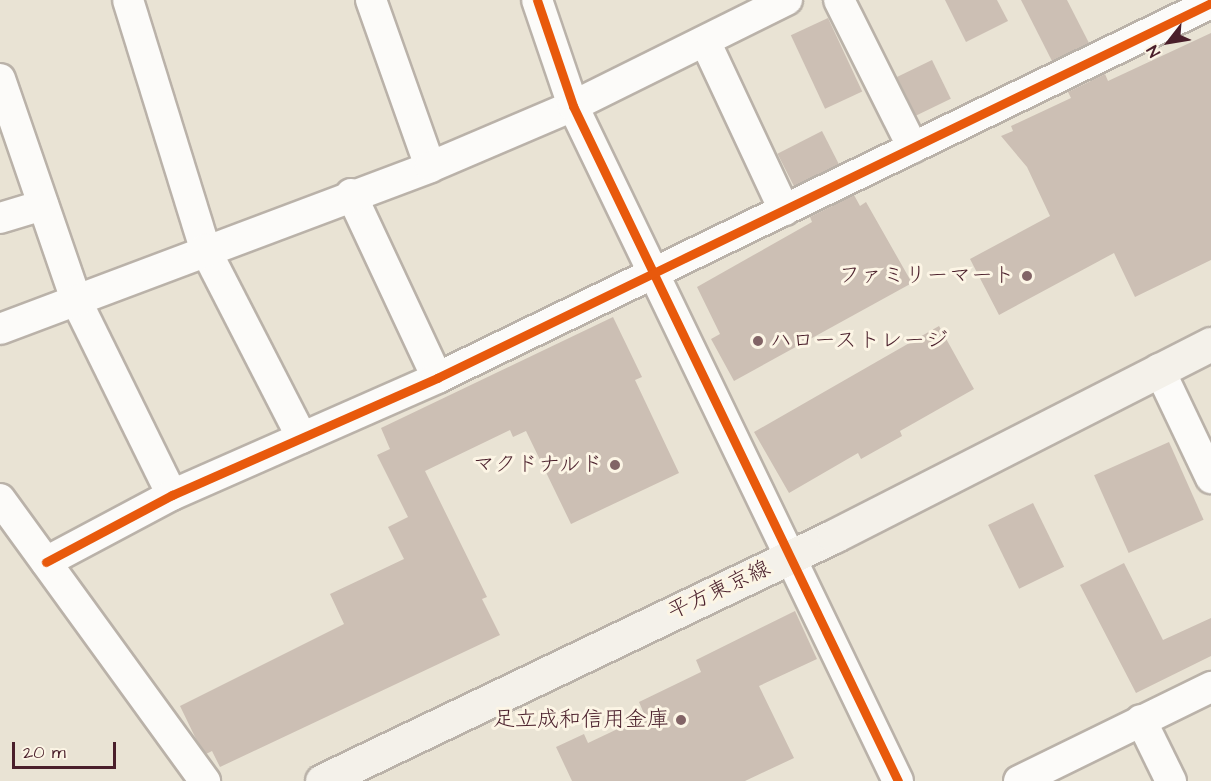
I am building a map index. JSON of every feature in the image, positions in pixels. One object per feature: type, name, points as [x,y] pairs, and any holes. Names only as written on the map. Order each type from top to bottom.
[{"type":"main road","name":"平方東京線","points":[[322,781],[791,556],[1211,344]]},
{"type":"street","points":[[128,0],[205,249],[302,438]]},
{"type":"street","points":[[371,0],[430,167]]},
{"type":"street","points":[[537,0],[573,106],[898,781]]},
{"type":"street","points":[[0,329],[205,249],[430,167],[573,106],[705,41],[750,8],[788,0]]},
{"type":"street","points":[[839,0],[913,148]]},
{"type":"street","points":[[46,562],[172,495],[437,378],[1211,3]]},
{"type":"street","points":[[705,41],[784,210]]},
{"type":"street","points":[[0,79],[76,300],[172,495]]},
{"type":"street","points":[[351,194],[437,378]]},
{"type":"street","points":[[0,218],[43,205]]},
{"type":"street","points":[[1159,369],[1211,478]]},
{"type":"street","points":[[0,499],[205,781]]},
{"type":"street","points":[[1019,781],[1211,687]]},
{"type":"street","points":[[1141,720],[1171,781]]},
{"type":"building","points":[[945,0],[997,0],[1008,21],[966,42]]},
{"type":"building","points":[[1021,0],[1067,0],[1089,43],[1052,61]]},
{"type":"building","points":[[828,18],[862,91],[825,109],[791,35]]},
{"type":"building","points":[[1211,33],[1211,260],[1135,297],[1114,253],[999,315],[970,259],[1050,216],[1027,167],[1001,136],[1013,131],[1011,126],[1071,98],[1068,92],[1105,74],[1108,81]]},
{"type":"building","points":[[932,60],[951,99],[916,116],[897,77]]},
{"type":"building","points":[[822,131],[839,164],[794,187],[777,154]]},
{"type":"building","points":[[854,195],[860,206],[866,202],[912,283],[734,381],[711,339],[720,334],[697,287],[812,222],[810,217]]},
{"type":"building","points":[[613,317],[642,377],[635,380],[679,473],[571,524],[526,431],[513,437],[510,430],[425,471],[487,597],[482,599],[500,635],[220,767],[212,751],[206,754],[196,739],[180,706],[344,624],[330,594],[404,559],[388,527],[408,517],[377,455],[390,449],[381,428]]},
{"type":"building","points":[[939,326],[974,389],[900,431],[902,436],[861,459],[858,453],[789,493],[754,432]]},
{"type":"building","points":[[1169,442],[1204,520],[1129,553],[1094,475]]},
{"type":"building","points":[[1033,503],[1064,567],[1019,589],[988,525]]},
{"type":"building","points":[[1124,563],[1163,640],[1211,618],[1211,656],[1136,693],[1080,585]]},
{"type":"building","points":[[795,611],[817,659],[759,686],[794,758],[745,781],[572,781],[556,747],[584,734],[588,743],[645,716],[639,702],[701,672],[696,660]]},
{"type":"cycle path","points":[[537,0],[573,106],[898,781]]},
{"type":"cycle path","points":[[46,562],[172,495],[437,378],[1211,3]]},
{"type":"place","name":"ファミリーマート","points":[[1027,276]]},
{"type":"place","name":"ハローストレージ","points":[[758,341]]},
{"type":"place","name":"マクドナルド","points":[[615,465]]},
{"type":"place","name":"足立成和信用金庫","points":[[681,720]]}]
